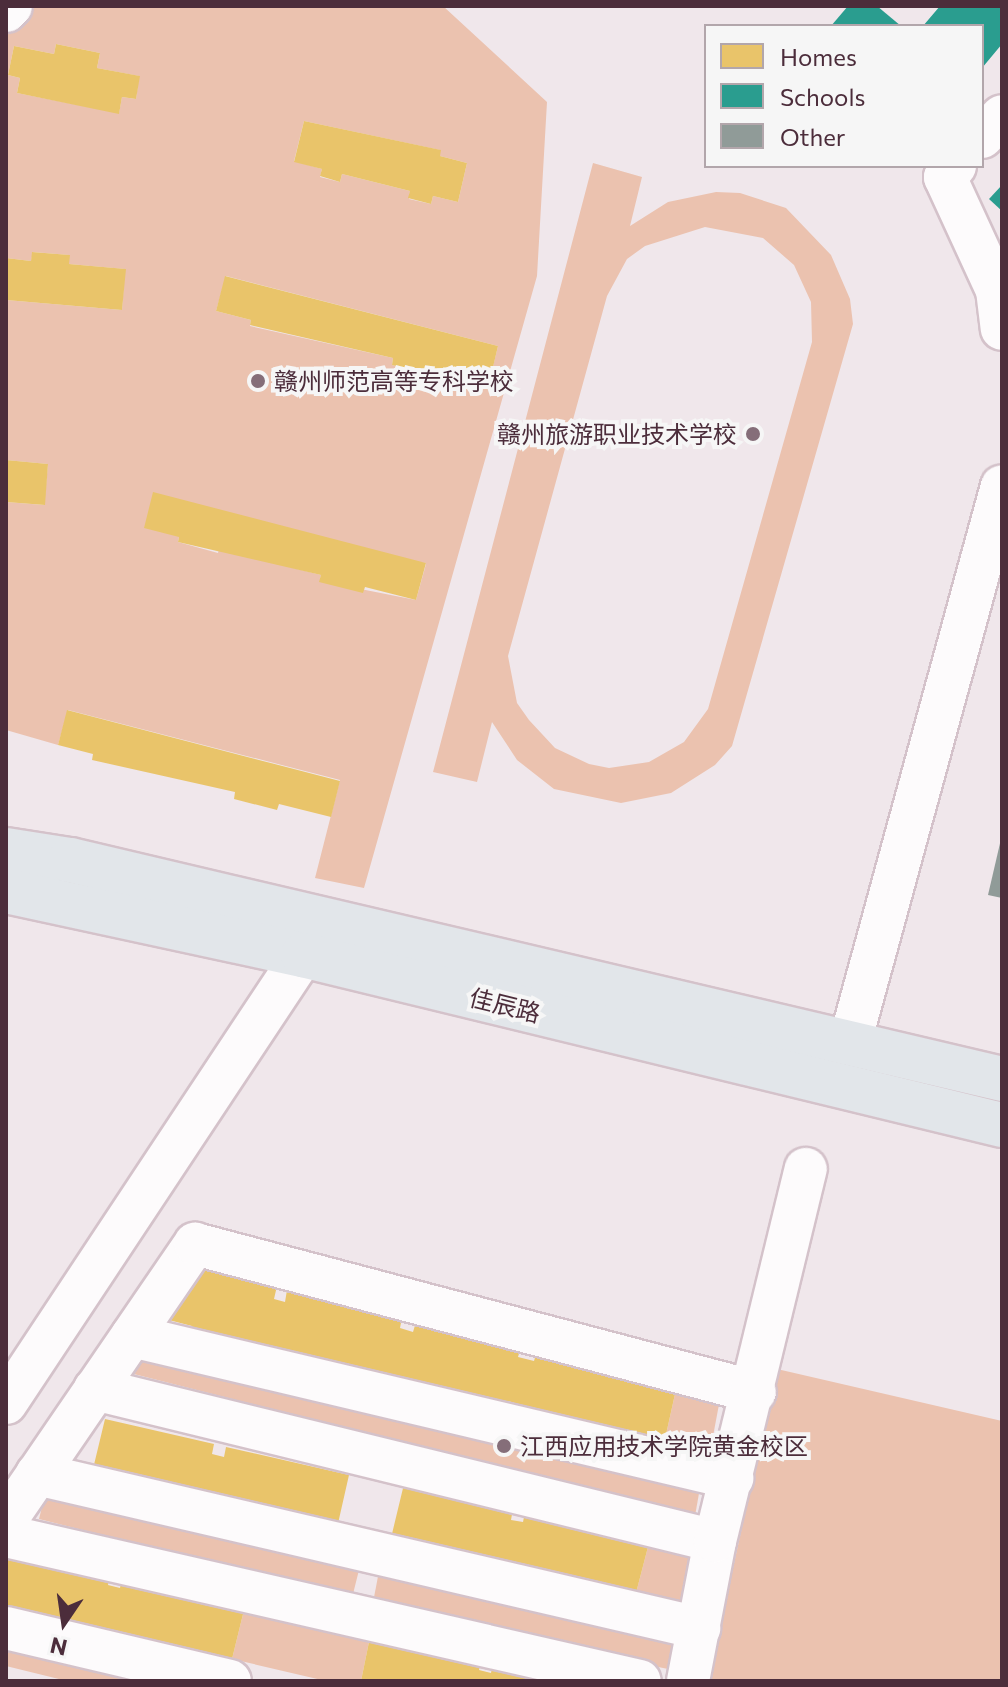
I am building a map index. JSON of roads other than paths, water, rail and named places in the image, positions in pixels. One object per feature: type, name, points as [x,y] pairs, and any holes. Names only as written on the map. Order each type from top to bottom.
[{"type":"main road","name":"佳辰路","points":[[6,850],[70,860],[1002,1079]]},
{"type":"main road","name":"佳辰路","points":[[6,891],[303,955],[1002,1125]]},
{"type":"street","points":[[6,11],[11,6]]},
{"type":"street","points":[[984,135],[1002,116]]},
{"type":"street","points":[[953,168],[945,177],[997,290],[1002,329]]},
{"type":"street","points":[[850,1042],[1002,486]]},
{"type":"street","points":[[6,1403],[303,955]]},
{"type":"street","points":[[688,1681],[715,1541],[755,1392],[806,1169]]},
{"type":"street","points":[[6,1520],[195,1244],[755,1392]]},
{"type":"street","points":[[132,1336],[732,1478]]},
{"type":"street","points":[[95,1389],[715,1541]]},
{"type":"street","points":[[37,1474],[699,1628]]},
{"type":"street","points":[[6,1536],[640,1681]]},
{"type":"street","points":[[6,1628],[230,1681]]},
{"type":"place","name":"赣州师范高等专科学校","points":[[258,381]]},
{"type":"place","name":"赣州旅游职业技术学校","points":[[753,434]]},
{"type":"place","name":"江西应用技术学院黄金校区","points":[[504,1446]]}]
